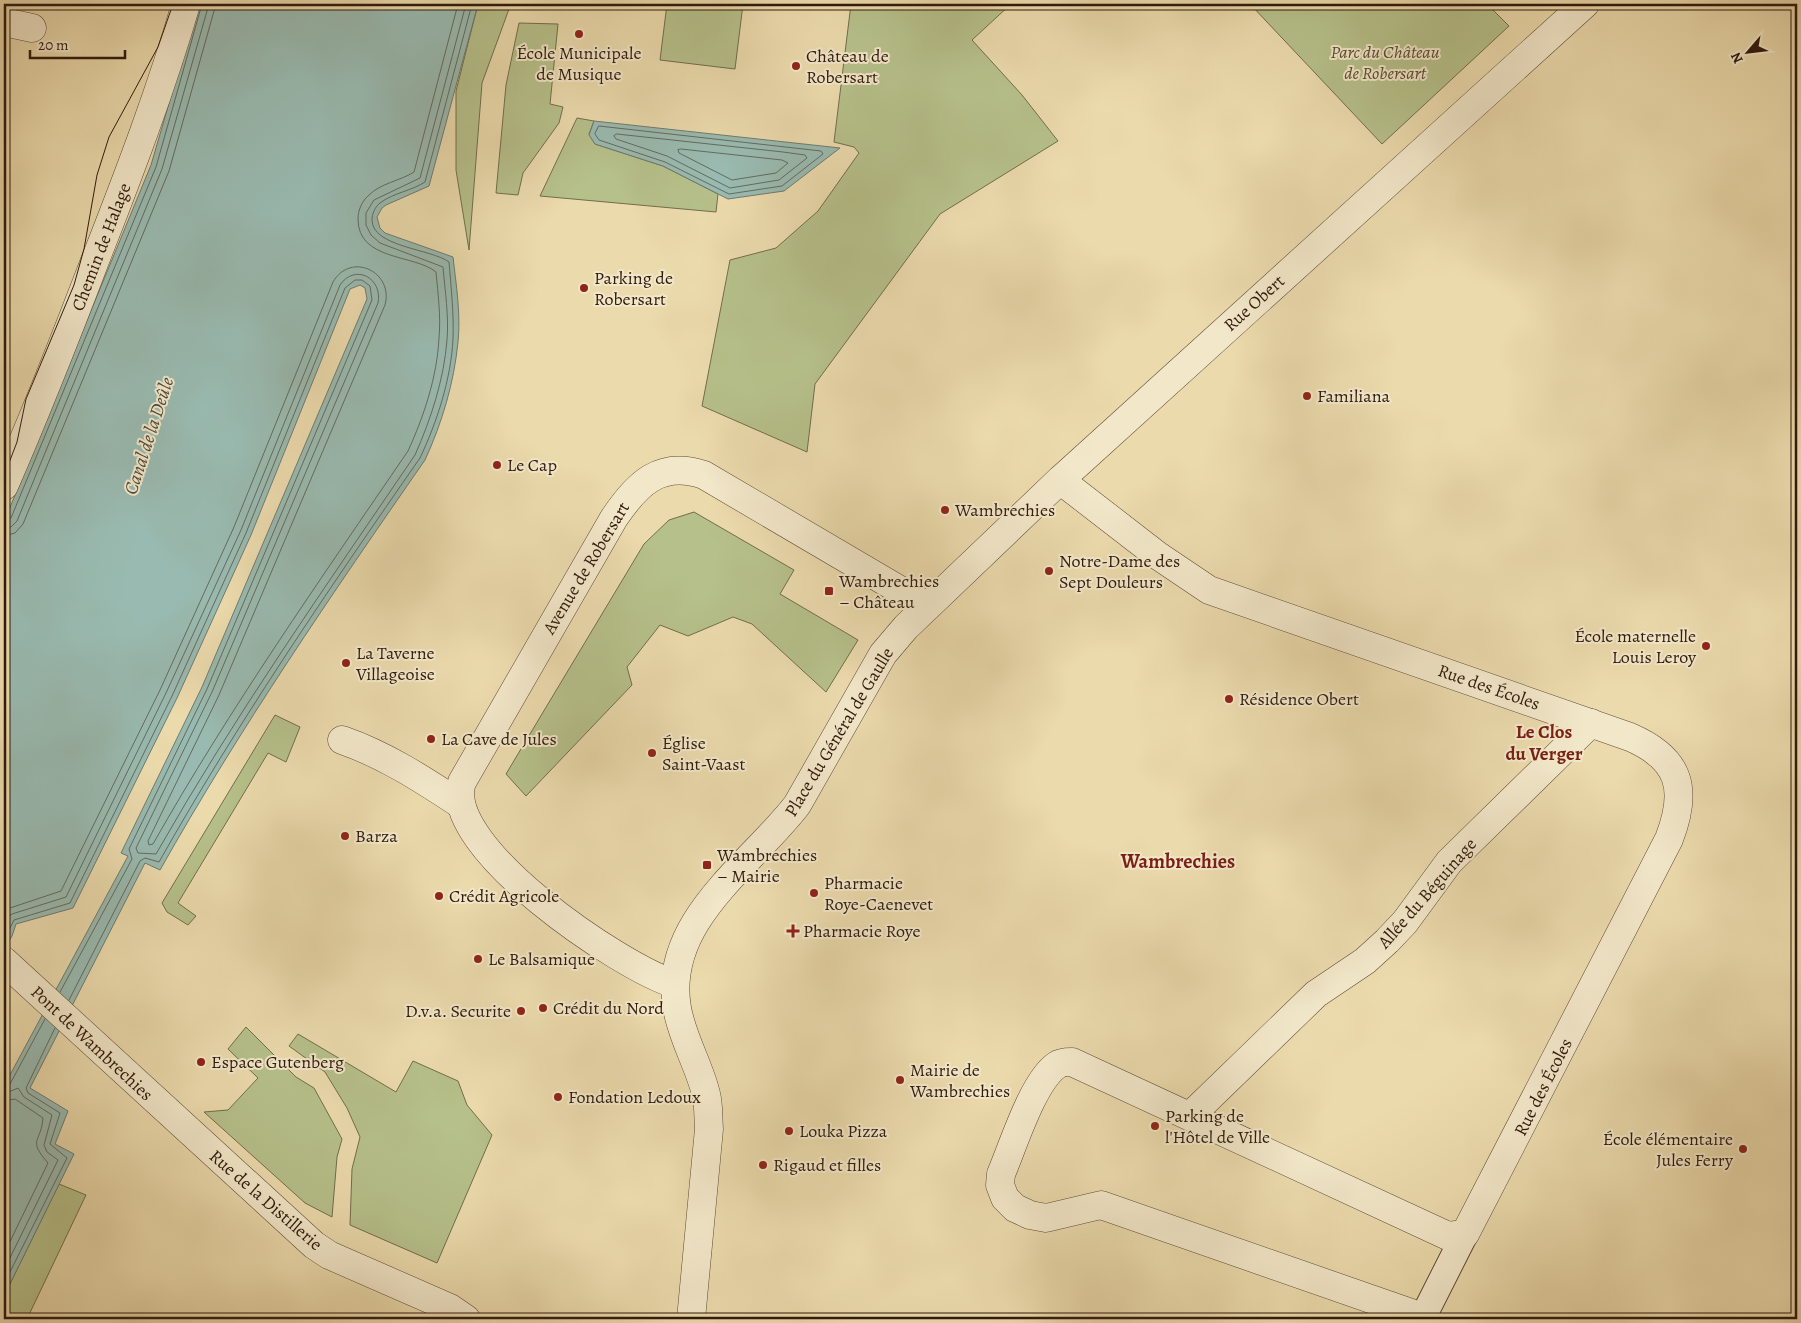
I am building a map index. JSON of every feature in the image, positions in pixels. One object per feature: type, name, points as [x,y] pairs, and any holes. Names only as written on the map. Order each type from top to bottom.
[{"type":"street","name":"Chemin de Halage","points":[[4,486],[38,409],[128,176],[174,45],[186,4]]},
{"type":"street","name":"Rue Obert","points":[[927,606],[1060,480],[1585,4]]},
{"type":"street","points":[[4,22],[32,28]]},
{"type":"street","name":"Avenue de Robersart","points":[[461,793],[614,518],[629,496],[653,476],[671,470],[687,469],[704,475],[927,606]]},
{"type":"street","name":"Rue des Écoles","points":[[1060,480],[1165,561],[1209,590],[1592,723],[1650,745],[1664,758],[1674,773],[1680,791],[1678,817],[1656,868],[1465,1234]]},
{"type":"street","name":"Place du Général de Gaulle","points":[[691,1319],[709,1129],[706,1095],[683,1032],[677,1008],[675,984],[687,938],[710,901],[780,828],[797,805],[883,654],[927,606]]},
{"type":"street","name":"Allée du Béguinage","points":[[1190,1116],[1316,994],[1365,961],[1387,941],[1405,922],[1449,862],[1592,723]]},
{"type":"street","points":[[342,740],[369,749],[403,767],[461,793],[466,821],[496,858],[523,886],[567,924],[644,972],[675,984]]},
{"type":"street","name":"Pont de Wambrechies","points":[[4,961],[158,1104]]},
{"type":"street","points":[[1415,1319],[1411,1314],[1101,1205],[1046,1218],[1030,1216],[1015,1208],[1005,1198],[1000,1185],[1001,1174],[1034,1094],[1043,1079],[1058,1064],[1072,1062],[1448,1236],[1465,1234]]},
{"type":"street","name":"Rue de la Distillerie","points":[[158,1104],[314,1245],[329,1255],[432,1300],[466,1319]]},
{"type":"street","points":[[1422,1319],[1465,1234]]},
{"type":"green space","points":[[478,4],[489,4],[509,9],[482,83],[469,250],[456,170],[456,91]]},
{"type":"green space","points":[[667,4],[743,4],[735,69],[660,60]]},
{"type":"green space","points":[[851,4],[1011,4],[972,40],[1022,95],[1058,141],[940,214],[815,384],[807,452],[702,406],[730,260],[776,248],[818,211],[859,153],[854,147],[834,142]]},
{"type":"green space","name":"Parc du Château de Robersart","points":[[1250,4],[1487,4],[1509,26],[1382,144]]},
{"type":"green space","points":[[519,23],[558,24],[550,104],[563,107],[559,123],[523,173],[518,195],[496,193],[506,85]]},
{"type":"green space","points":[[577,118],[594,121],[589,134],[595,144],[663,166],[718,194],[716,212],[540,196]]},
{"type":"green space","points":[[694,512],[794,570],[780,594],[858,640],[826,692],[752,624],[733,617],[688,636],[660,625],[627,667],[632,685],[526,796],[506,774],[644,544],[669,520]]},
{"type":"green space","points":[[275,715],[300,727],[286,762],[268,753],[178,903],[196,916],[188,925],[167,912],[162,903]]},
{"type":"green space","points":[[246,1027],[296,1077],[314,1088],[342,1139],[337,1157],[332,1217],[305,1203],[204,1112],[228,1110],[258,1078],[228,1049]]},
{"type":"green space","points":[[298,1034],[396,1092],[413,1061],[458,1081],[467,1105],[492,1135],[437,1263],[350,1225],[352,1169],[360,1137],[347,1108],[325,1072],[289,1046]]},
{"type":"green space","points":[[59,1184],[86,1195],[27,1319],[4,1319],[4,1296]]},
{"type":"water","name":"Canal de la Deûle","points":[[198,4],[478,4],[429,186],[386,205],[377,217],[380,228],[385,233],[453,257],[459,321],[454,373],[437,432],[425,460],[321,611],[254,713],[160,870],[145,863],[30,1088],[68,1111],[55,1144],[74,1154],[4,1296],[4,1086],[128,856],[121,853],[202,687],[367,299],[365,288],[360,285],[350,289],[251,535],[177,698],[73,908],[16,924],[12,936],[4,949],[4,522],[151,165]]},
{"type":"water","points":[[594,121],[840,148],[784,191],[728,199],[663,166],[595,144],[589,135]]},
{"type":"tram line","points":[[4,476],[17,442],[26,399],[74,285],[84,249],[97,175],[109,137],[158,47],[173,4]]},
{"type":"place","name":"École Municipale de Musique","points":[[579,34]]},
{"type":"place","name":"Château de Robersart","points":[[796,66]]},
{"type":"place","name":"Parking de Robersart","points":[[584,288]]},
{"type":"place","name":"Familiana","points":[[1307,396]]},
{"type":"place","name":"Le Cap","points":[[497,465]]},
{"type":"place","name":"Wambrechies","points":[[945,510]]},
{"type":"place","name":"Notre-Dame des Sept Douleurs","points":[[1049,571]]},
{"type":"place","name":"Wambrechies – Château","points":[[829,591]]},
{"type":"place","name":"École maternelle Louis Leroy","points":[[1706,646]]},
{"type":"place","name":"La Taverne Villageoise","points":[[346,663]]},
{"type":"place","name":"Résidence Obert","points":[[1229,699]]},
{"type":"place","name":"La Cave de Jules","points":[[431,739]]},
{"type":"place","name":"Église Saint-Vaast","points":[[652,753]]},
{"type":"place","name":"Barza","points":[[345,836]]},
{"type":"place","name":"Wambrechies – Mairie","points":[[707,865]]},
{"type":"place","name":"Pharmacie Roye-Caenevet","points":[[814,893]]},
{"type":"place","name":"Crédit Agricole","points":[[439,896]]},
{"type":"place","name":"Pharmacie Roye","points":[[793,931]]},
{"type":"place","name":"Le Balsamique","points":[[478,959]]},
{"type":"place","name":"Crédit du Nord","points":[[543,1008]]},
{"type":"place","name":"D.v.a. Securite","points":[[521,1011]]},
{"type":"place","name":"Espace Gutenberg","points":[[201,1062]]},
{"type":"place","name":"Mairie de Wambrechies","points":[[900,1080]]},
{"type":"place","name":"Fondation Ledoux","points":[[558,1097]]},
{"type":"place","name":"Parking de l'Hôtel de Ville","points":[[1155,1126]]},
{"type":"place","name":"Louka Pizza","points":[[789,1131]]},
{"type":"place","name":"École élémentaire Jules Ferry","points":[[1743,1149]]},
{"type":"place","name":"Rigaud et filles","points":[[763,1165]]},
{"type":"district","name":"Le Clos du Verger","points":[[1544,743]]},
{"type":"district","name":"Wambrechies","points":[[1178,861]]}]
